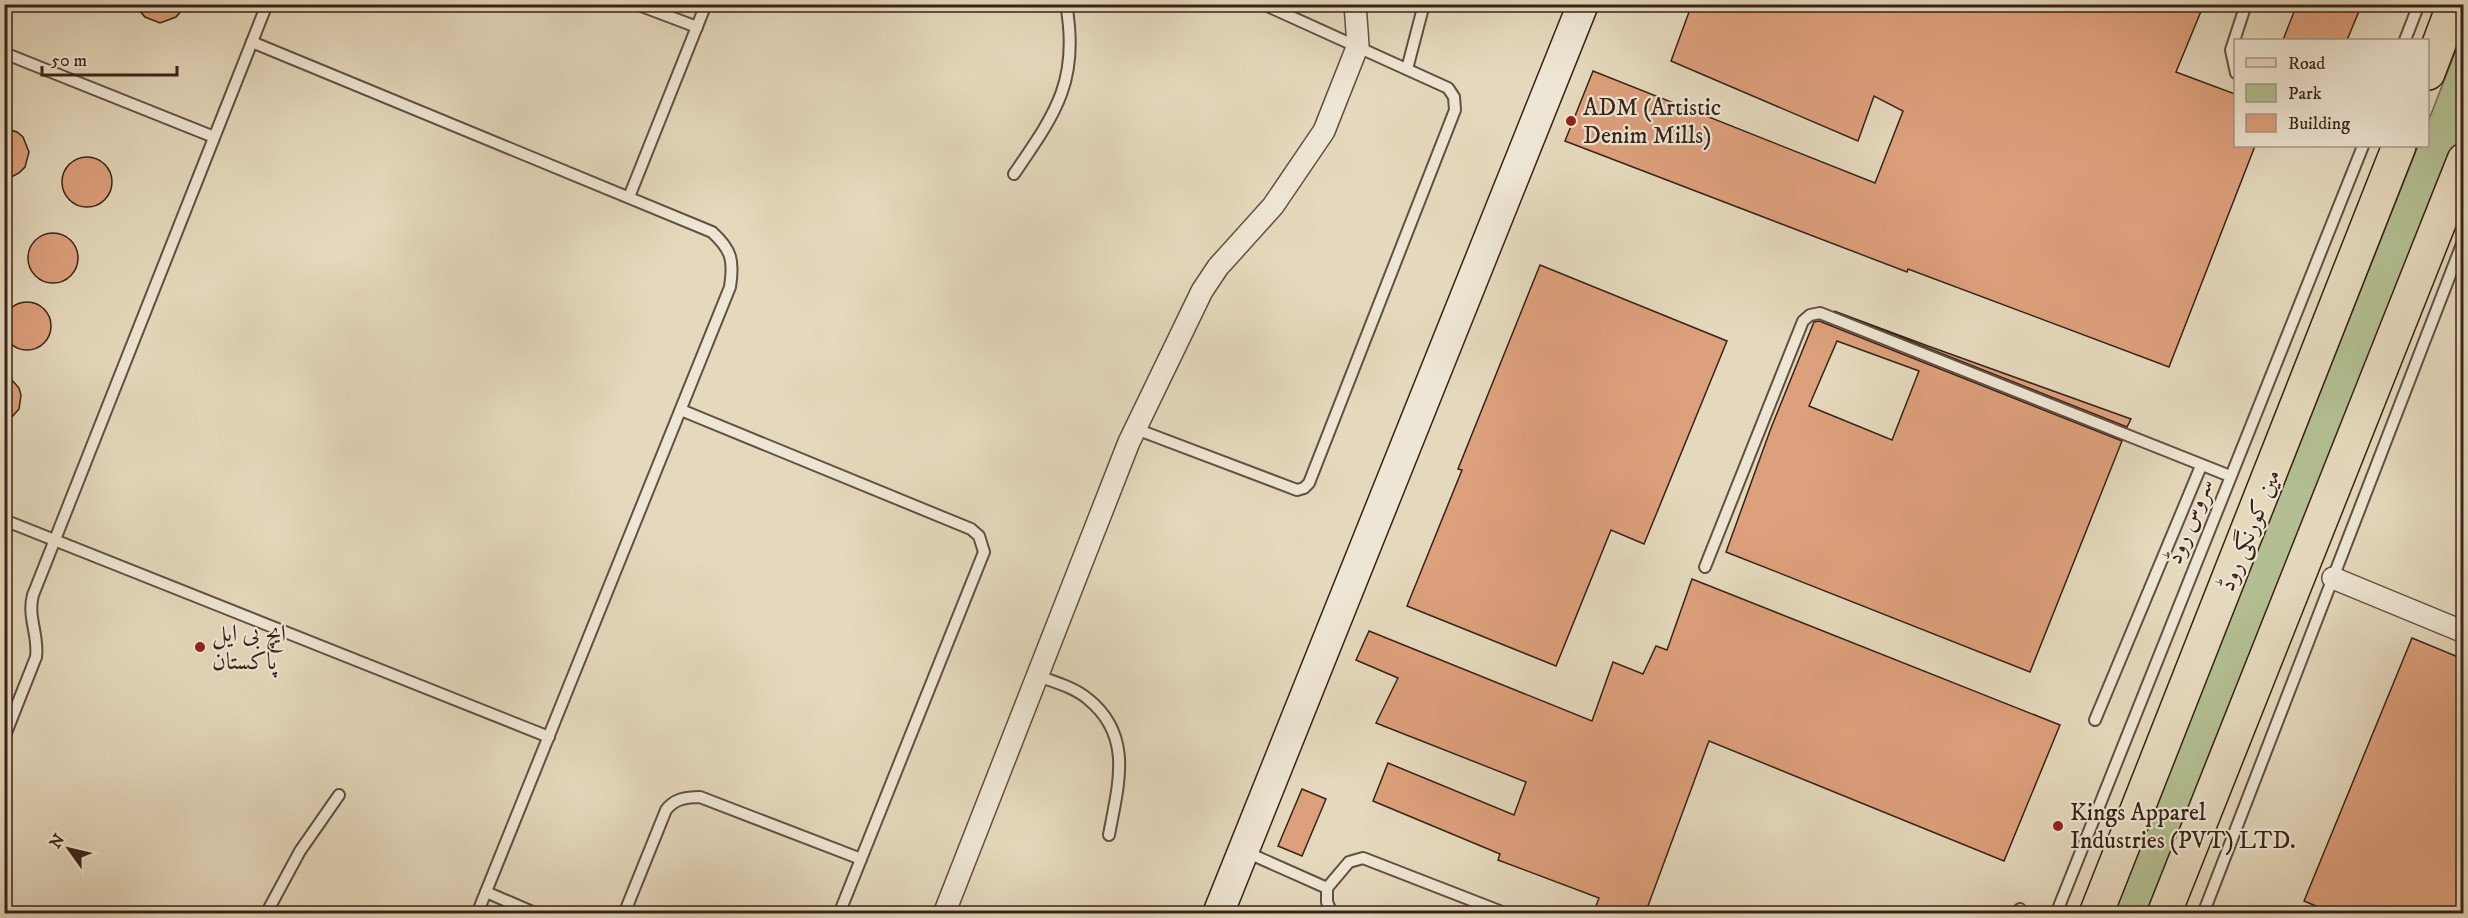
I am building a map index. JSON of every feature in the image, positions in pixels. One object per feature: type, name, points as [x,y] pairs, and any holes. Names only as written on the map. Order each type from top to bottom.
[{"type":"main road","points":[[2429,68],[2454,4]]},
{"type":"main road","name":"مین کورنگی روڈ","points":[[2096,914],[2399,147]]},
{"type":"main road","points":[[2164,914],[2463,160]]},
{"type":"street","points":[[944,914],[1136,429],[1202,291],[1213,275],[1273,206],[1324,131],[1358,45],[1355,4]]},
{"type":"street","points":[[1218,914],[1583,4]]},
{"type":"street","points":[[2333,578],[2463,632]]},
{"type":"lane","points":[[4,738],[36,657],[38,644],[30,617],[30,606],[54,540],[267,4]]},
{"type":"lane","points":[[636,4],[697,27]]},
{"type":"lane","points":[[629,197],[706,4]]},
{"type":"lane","points":[[1014,174],[1051,120],[1064,92],[1070,58],[1071,31],[1066,4]]},
{"type":"lane","points":[[1136,429],[1297,490],[1309,483],[1455,110],[1454,97],[1448,88],[1358,45],[1263,4]]},
{"type":"lane","points":[[1407,69],[1424,4]]},
{"type":"lane","points":[[2235,39],[2246,4]]},
{"type":"lane","points":[[2405,39],[2419,4]]},
{"type":"lane","points":[[252,42],[712,232],[726,245],[733,267],[730,287],[477,914]]},
{"type":"lane","points":[[2234,42],[2231,51],[2234,68]]},
{"type":"lane","points":[[4,54],[214,137]]},
{"type":"lane","name":"سروس روڈ","points":[[2056,914],[2363,147]]},
{"type":"lane","points":[[2203,914],[2463,239]]},
{"type":"lane","points":[[1705,567],[1803,321],[1810,315],[1820,313],[2230,476]]},
{"type":"lane","points":[[681,410],[971,529],[983,543],[984,552],[839,914]]},
{"type":"lane","points":[[2095,720],[2201,466]]},
{"type":"lane","points":[[4,520],[549,737]]},
{"type":"lane","points":[[1038,676],[1088,698],[1108,720],[1119,745],[1119,779],[1109,836]]},
{"type":"lane","points":[[266,914],[300,851],[339,795]]},
{"type":"lane","points":[[624,914],[666,810],[670,804],[688,797],[700,797],[861,859]]},
{"type":"lane","points":[[1242,851],[1327,888]]},
{"type":"lane","points":[[1332,914],[1327,902],[1327,888],[1349,862],[1363,858],[1507,914]]},
{"type":"lane","points":[[486,892],[537,914]]},
{"type":"lane","points":[[4,911],[10,914]]},
{"type":"green space","points":[[2463,32],[2463,134],[2265,629],[2147,913],[2113,914],[2418,147],[2429,147],[2429,119]]},
{"type":"building","points":[[134,4],[187,4],[176,17],[160,23],[145,17]]},
{"type":"building","points":[[1692,4],[2204,4],[2176,72],[2234,94],[2234,147],[2255,147],[2169,367],[1908,269],[1907,272],[1565,141],[1593,71],[1875,183],[1903,111],[1874,96],[1858,141],[1671,61]]},
{"type":"building","points":[[2297,4],[2362,4],[2347,39],[2283,39]]},
{"type":"building","points":[[4,128],[17,132],[23,137],[29,152],[25,167],[4,181]]},
{"type":"building","points":[[87,157],[96,159],[107,168],[112,182],[110,191],[101,202],[87,207],[78,205],[67,196],[62,182],[64,173],[73,162]]},
{"type":"building","points":[[53,233],[62,235],[73,244],[78,258],[76,267],[67,278],[53,283],[44,281],[33,272],[28,258],[30,249],[39,238]]},
{"type":"building","points":[[1540,265],[1727,341],[1644,544],[1611,530],[1556,666],[1407,606],[1462,470],[1458,469]]},
{"type":"building","points":[[22,302],[32,302],[44,309],[51,321],[51,331],[44,343],[32,350],[22,350],[7,339],[3,331],[3,321],[14,306]]},
{"type":"building","points":[[1834,311],[1928,346],[2131,419],[2127,427]]},
{"type":"building","points":[[1819,321],[2122,441],[2030,672],[1726,552],[1771,428],[1814,322]],"holes":[[[1837,341],[1919,371],[1892,440],[1809,406]]]},
{"type":"building","points":[[4,371],[19,388],[21,395],[19,409],[4,426]]},
{"type":"building","points":[[1692,579],[2060,725],[2004,861],[1709,741],[1645,914],[1593,914],[1599,898],[1498,860],[1500,854],[1373,801],[1388,763],[1514,815],[1526,782],[1376,723],[1398,678],[1356,660],[1369,631],[1592,721],[1613,662],[1643,674],[1656,646],[1667,650]]},
{"type":"building","points":[[2412,638],[2463,659],[2463,914],[2335,914],[2304,901]]},
{"type":"building","points":[[1302,789],[1326,799],[1302,856],[1278,846]]},
{"type":"place","name":"ADM (Artistic Denim Mills)","points":[[1571,121]]},
{"type":"place","name":"ایچ بی ایل پاکستان","points":[[200,647]]},
{"type":"place","name":"Kings Apparel Industries (PVT) LTD.","points":[[2058,826]]}]
